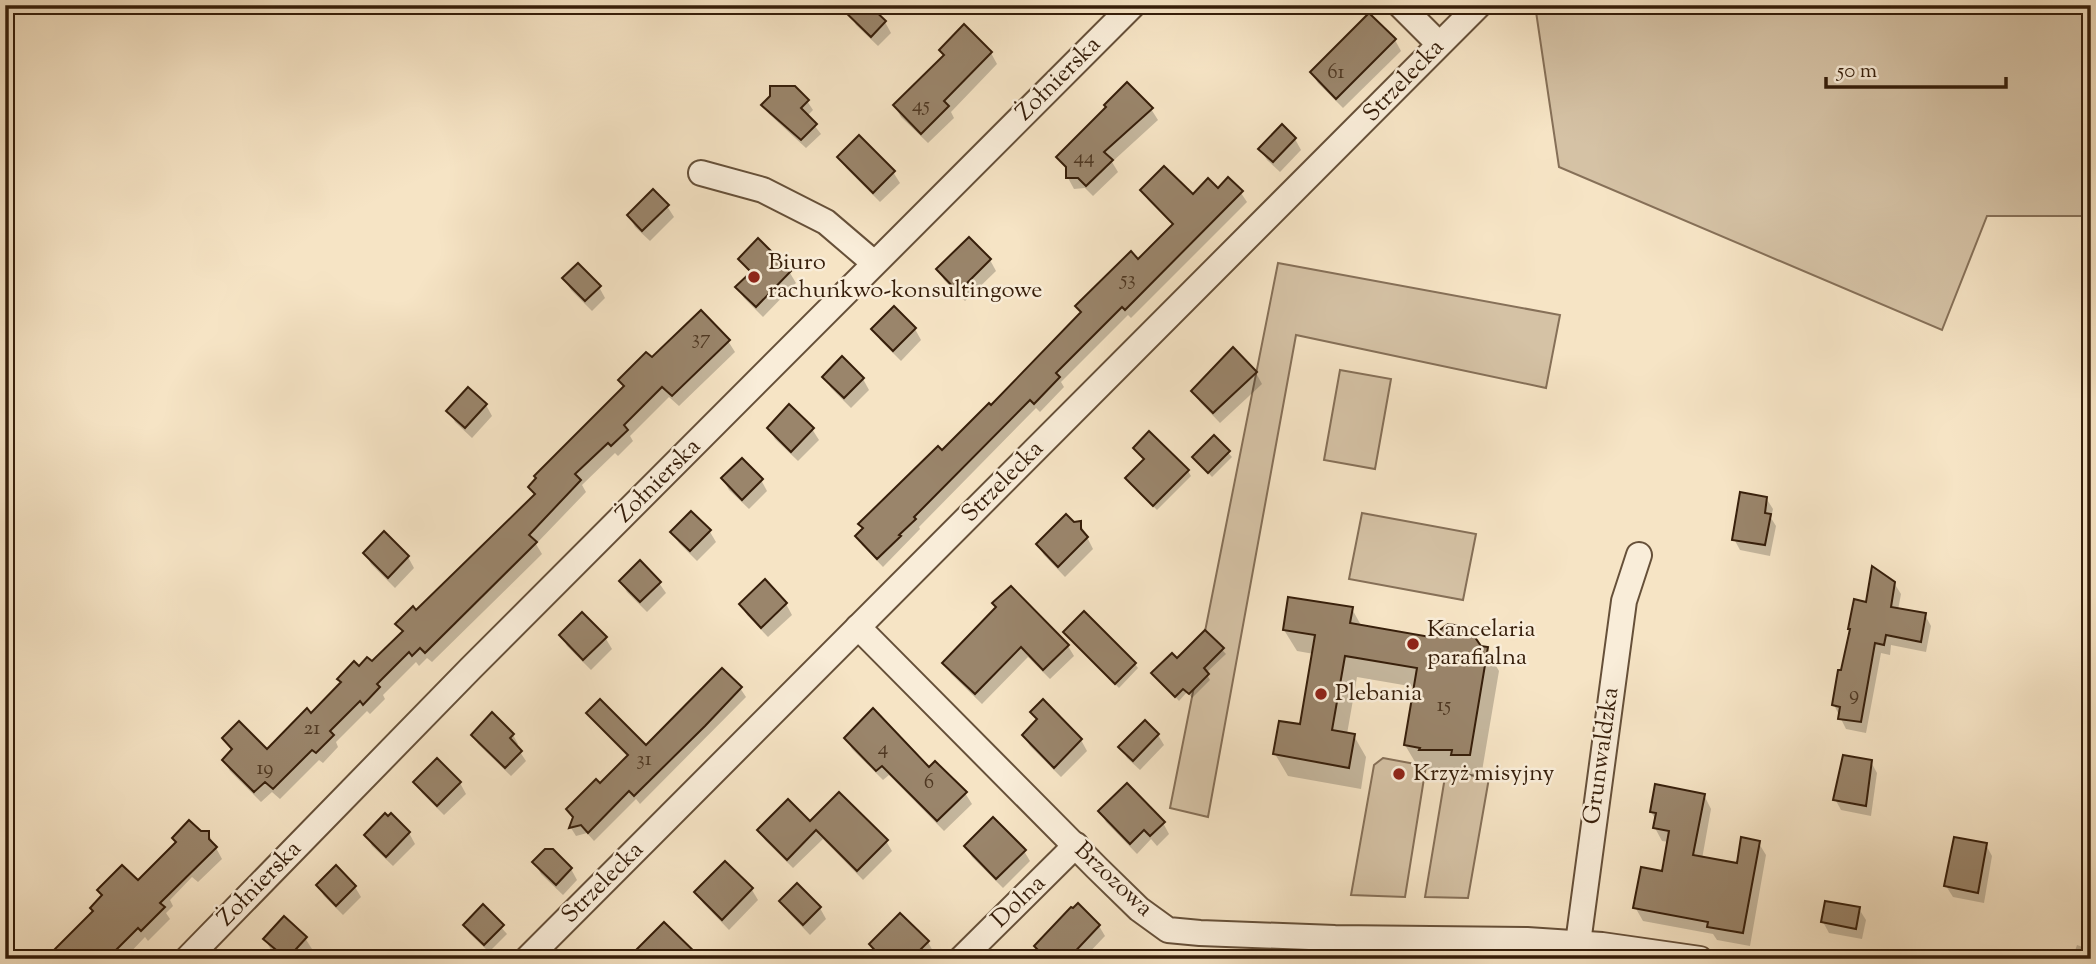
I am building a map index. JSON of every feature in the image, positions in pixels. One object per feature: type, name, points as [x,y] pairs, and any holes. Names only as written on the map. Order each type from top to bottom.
[{"type":"street","name":"Żołnierska","points":[[187,959],[471,668],[1133,5]]},
{"type":"street","points":[[1400,5],[1439,44]]},
{"type":"street","name":"Strzelecka","points":[[527,959],[1479,5]]},
{"type":"street","points":[[701,173],[763,190],[825,222],[874,263]]},
{"type":"street","name":"Grunwaldzka","points":[[1577,952],[1587,861],[1624,601],[1639,555]]},
{"type":"street","name":"Brzozowa","points":[[858,627],[1139,909],[1168,930],[1335,938],[1528,940],[1577,952],[1602,945],[1700,959]]},
{"type":"street","name":"Dolna","points":[[961,959],[1076,845]]},
{"type":"shaded area","points":[[1535,5],[2091,5],[2091,216],[1987,216],[1942,330],[1559,167]]},
{"type":"shaded area","points":[[1278,263],[1560,315],[1546,388],[1296,335],[1208,817],[1170,808]]},
{"type":"shaded area","points":[[1340,370],[1391,379],[1375,469],[1324,460]]},
{"type":"shaded area","points":[[1362,513],[1476,534],[1463,600],[1349,579]]},
{"type":"shaded area","points":[[1383,758],[1426,766],[1405,897],[1351,895],[1374,765]]},
{"type":"shaded area","points":[[1446,771],[1489,778],[1468,898],[1425,897]]},
{"type":"building","points":[[838,5],[869,5],[886,21],[871,37]]},
{"type":"building","points":[[1369,13],[1396,39],[1336,99],[1310,72]]},
{"type":"building","points":[[964,24],[992,52],[944,101],[949,106],[921,134],[893,105],[944,55],[939,50]]},
{"type":"building","points":[[1127,82],[1153,108],[1104,152],[1113,160],[1086,186],[1078,178],[1066,178],[1066,167],[1056,157]]},
{"type":"building","points":[[770,86],[795,86],[809,100],[801,108],[817,124],[801,140],[761,105],[770,96]]},
{"type":"building","points":[[1282,124],[1296,138],[1273,162],[1258,149]]},
{"type":"building","points":[[859,135],[895,171],[873,193],[837,157]]},
{"type":"building","points":[[1164,166],[1193,194],[1208,178],[1218,188],[1228,177],[1243,191],[1125,310],[1122,307],[1056,373],[1060,377],[1034,404],[1030,400],[914,517],[916,519],[877,559],[855,536],[863,528],[858,524],[938,446],[942,450],[989,403],[991,405],[1081,312],[1075,306],[1131,251],[1138,259],[1173,224],[1140,190]]},
{"type":"building","points":[[653,189],[669,205],[642,231],[627,215]]},
{"type":"building","points":[[969,237],[991,259],[958,292],[936,269]]},
{"type":"building","points":[[758,238],[791,271],[756,307],[735,287],[751,272],[738,259]]},
{"type":"building","points":[[578,263],[601,286],[585,301],[562,278]]},
{"type":"building","points":[[894,306],[916,328],[893,351],[871,329]]},
{"type":"building","points":[[701,310],[730,340],[672,396],[662,387],[624,425],[628,430],[611,446],[608,443],[575,474],[581,480],[529,535],[537,542],[425,653],[420,648],[412,656],[409,652],[377,684],[380,687],[363,705],[360,701],[330,731],[334,735],[316,753],[312,750],[273,789],[265,782],[254,792],[222,760],[232,749],[222,738],[239,721],[267,749],[307,708],[311,713],[341,682],[337,679],[354,661],[359,666],[367,657],[372,661],[403,631],[395,624],[413,606],[416,610],[535,494],[528,487],[536,478],[534,476],[624,386],[618,380],[646,352],[652,357]]},
{"type":"building","points":[[1233,347],[1257,372],[1213,413],[1191,391]]},
{"type":"building","points":[[842,356],[864,378],[844,398],[822,377]]},
{"type":"building","points":[[468,387],[487,404],[465,428],[446,411]]},
{"type":"building","points":[[789,404],[814,428],[791,452],[767,428]]},
{"type":"building","points":[[1149,431],[1189,470],[1153,506],[1125,478],[1144,459],[1133,448]]},
{"type":"building","points":[[1214,435],[1230,451],[1208,473],[1192,457]]},
{"type":"building","points":[[742,458],[763,479],[742,500],[721,478]]},
{"type":"building","points":[[1740,492],[1767,497],[1765,513],[1771,514],[1765,545],[1732,540]]},
{"type":"building","points":[[691,511],[711,530],[690,551],[670,532]]},
{"type":"building","points":[[1066,514],[1074,522],[1081,521],[1081,529],[1088,537],[1058,567],[1036,544]]},
{"type":"building","points":[[384,531],[409,556],[388,578],[363,553]]},
{"type":"building","points":[[640,560],[661,582],[640,602],[619,581]]},
{"type":"building","points":[[1872,566],[1895,582],[1891,607],[1926,613],[1921,642],[1886,635],[1884,645],[1875,643],[1861,722],[1838,719],[1840,707],[1832,705],[1838,670],[1841,670],[1854,599],[1866,602]]},
{"type":"building","points":[[765,579],[787,603],[761,628],[739,604]]},
{"type":"building","points":[[1011,586],[1069,645],[1043,670],[1021,647],[975,694],[942,663],[996,607],[992,603]]},
{"type":"building","points":[[1288,597],[1353,607],[1350,623],[1430,637],[1448,624],[1468,627],[1481,646],[1488,647],[1470,755],[1451,755],[1452,750],[1419,750],[1420,748],[1404,745],[1417,668],[1345,656],[1332,730],[1355,734],[1349,768],[1273,754],[1279,721],[1300,724],[1315,635],[1283,630]]},
{"type":"building","points":[[1084,611],[1136,663],[1115,684],[1063,632]]},
{"type":"building","points":[[582,612],[607,637],[583,660],[559,635]]},
{"type":"building","points":[[1205,630],[1224,648],[1204,668],[1209,674],[1189,694],[1183,689],[1175,697],[1151,673],[1172,653],[1177,658]]},
{"type":"building","points":[[722,668],[742,687],[705,726],[634,796],[629,791],[588,833],[581,825],[569,828],[573,817],[566,809],[596,779],[600,783],[628,755],[586,713],[600,699],[646,745]]},
{"type":"building","points":[[1043,699],[1082,739],[1054,768],[1022,735],[1037,719],[1030,712]]},
{"type":"building","points":[[873,708],[929,767],[935,761],[967,792],[937,821],[882,766],[876,771],[844,738]]},
{"type":"building","points":[[492,712],[514,734],[510,738],[522,751],[505,768],[471,735]]},
{"type":"building","points":[[1145,720],[1159,734],[1133,761],[1118,747]]},
{"type":"building","points":[[1843,755],[1872,760],[1866,806],[1833,800]]},
{"type":"building","points":[[437,758],[461,782],[437,806],[413,782]]},
{"type":"building","points":[[1127,783],[1165,822],[1150,836],[1144,830],[1130,844],[1098,811]]},
{"type":"building","points":[[1655,784],[1705,794],[1693,855],[1737,863],[1741,837],[1760,841],[1743,933],[1707,927],[1708,922],[1633,908],[1641,867],[1662,871],[1669,831],[1653,828],[1656,813],[1650,812]]},
{"type":"building","points":[[839,792],[888,840],[857,871],[816,830],[787,860],[757,830],[788,799],[810,821]]},
{"type":"building","points":[[385,813],[388,816],[391,813],[410,832],[386,857],[364,835]]},
{"type":"building","points":[[993,817],[1026,850],[996,879],[964,846]]},
{"type":"building","points":[[189,820],[201,831],[209,831],[209,839],[217,847],[160,903],[165,907],[141,931],[138,928],[107,959],[45,959],[93,911],[90,908],[102,895],[97,890],[122,865],[138,880],[176,842],[172,838]]},
{"type":"building","points":[[1954,837],[1987,843],[1978,893],[1944,886]]},
{"type":"building","points":[[545,849],[553,849],[572,868],[556,885],[532,862]]},
{"type":"building","points":[[725,861],[753,888],[722,920],[694,892]]},
{"type":"building","points":[[336,865],[356,886],[336,906],[316,885]]},
{"type":"building","points":[[797,883],[821,907],[803,925],[779,901]]},
{"type":"building","points":[[1825,901],[1860,907],[1856,929],[1821,922]]},
{"type":"building","points":[[1078,903],[1100,925],[1068,959],[1047,959],[1034,946]]},
{"type":"building","points":[[483,904],[504,925],[484,945],[463,925]]},
{"type":"building","points":[[900,913],[929,941],[911,959],[883,959],[869,944]]},
{"type":"building","points":[[284,916],[307,937],[287,959],[263,939]]},
{"type":"building","points":[[664,922],[702,959],[627,959]]},
{"type":"place","name":"Biuro rachunkwo-konsultingowe","points":[[754,277]]},
{"type":"place","name":"Kancelaria parafialna","points":[[1413,644]]},
{"type":"place","name":"Plebania","points":[[1321,694]]},
{"type":"place","name":"Krzyż misyjny","points":[[1399,774]]}]
